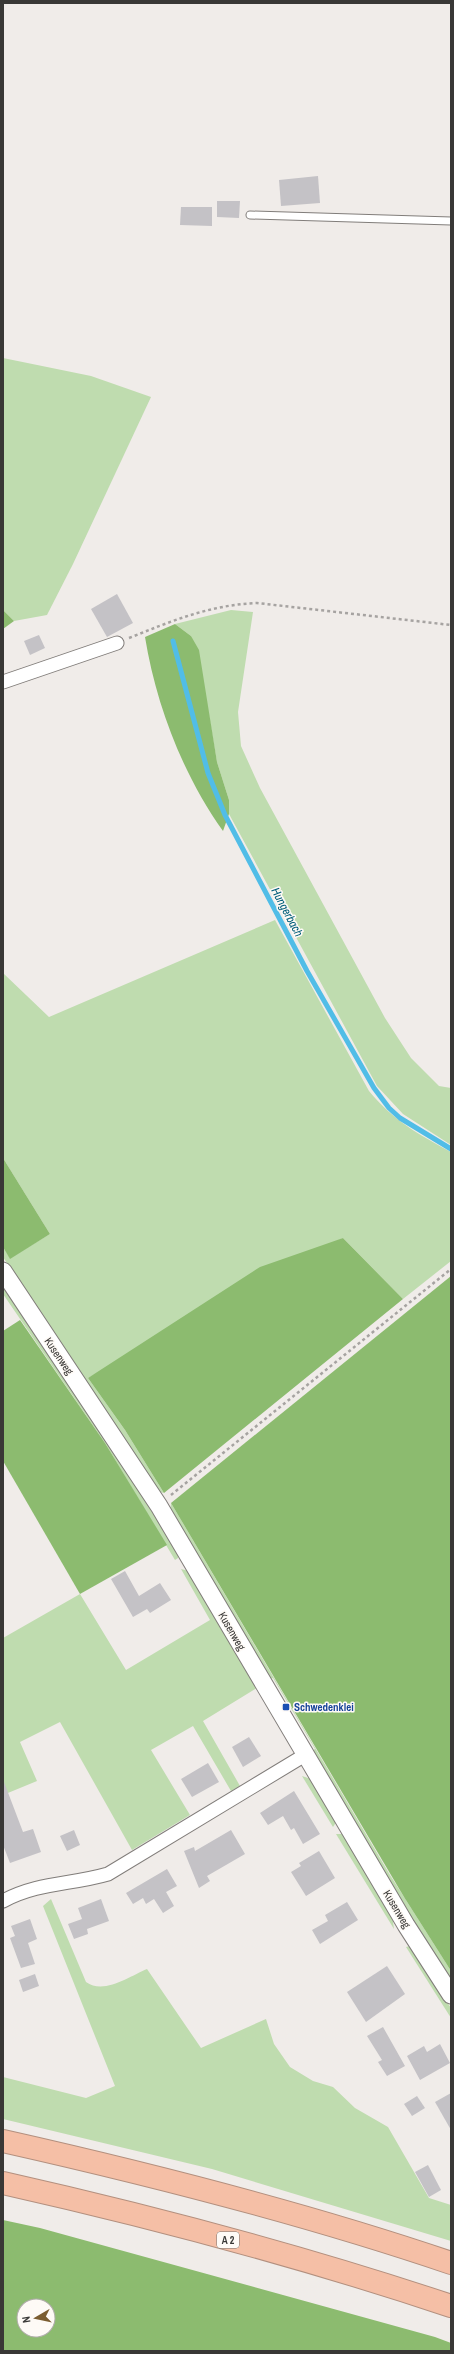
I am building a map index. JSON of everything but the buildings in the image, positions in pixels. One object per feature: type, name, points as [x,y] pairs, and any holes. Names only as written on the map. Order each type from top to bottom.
[{"type":"highway","points":[[3,2141],[185,2184],[312,2220],[451,2263]]},
{"type":"highway","name":"A 2","points":[[3,2183],[190,2229],[317,2265],[451,2306]]},
{"type":"street","points":[[3,682],[117,643]]},
{"type":"street","name":"Kusenweg","points":[[3,1271],[159,1506],[406,1925],[451,1996]]},
{"type":"street","points":[[3,1901],[22,1891],[40,1886],[108,1874],[305,1754]]},
{"type":"lane","points":[[250,215],[451,221]]},
{"type":"path","points":[[117,643],[194,612],[230,604],[257,603],[451,625]]},
{"type":"path","points":[[159,1506],[451,1269]]},
{"type":"green space","points":[[3,358],[91,376],[151,397],[73,564],[47,615],[14,621],[3,610]]},
{"type":"green space","points":[[3,610],[14,621],[3,629]]},
{"type":"green space","points":[[231,610],[253,612],[238,712],[241,746],[260,788],[385,1018],[411,1058],[439,1086],[451,1088],[451,1145],[403,1114],[377,1086],[229,814],[229,800],[217,762],[203,681],[191,636],[175,624]]},
{"type":"green space","points":[[175,624],[191,636],[199,650],[217,762],[229,800],[229,814],[223,831],[195,787],[173,738],[156,688],[150,663],[145,637]]},
{"type":"green space","points":[[275,920],[369,1091],[397,1119],[417,1133],[451,1152],[451,1261],[403,1299],[343,1238],[88,1378],[125,1430],[164,1493],[156,1491],[3,1257],[3,1247],[10,1258],[50,1234],[3,1158],[3,973],[49,1017]]},
{"type":"green space","points":[[3,1158],[50,1234],[10,1259],[3,1247]]},
{"type":"green space","points":[[343,1238],[403,1299],[164,1493],[125,1430],[88,1378],[260,1267]]},
{"type":"green space","points":[[451,1276],[451,1971],[404,1897],[171,1503]]},
{"type":"green space","points":[[3,1283],[104,1435],[178,1553],[178,1558],[175,1560],[105,1443],[3,1294]]},
{"type":"green space","points":[[20,1320],[105,1443],[167,1545],[80,1594],[3,1461],[3,1331]]},
{"type":"green space","points":[[171,1503],[390,1875],[451,1971],[451,1983],[408,1916],[312,1751],[315,1749],[273,1678],[268,1680],[170,1513]]},
{"type":"green space","points":[[181,1569],[189,1571],[257,1688],[203,1721],[240,1786],[231,1791],[193,1726],[151,1750],[190,1815],[132,1850],[60,1722],[20,1742],[37,1781],[3,1795],[3,1638],[80,1594],[126,1670],[210,1620]]},
{"type":"green space","points":[[302,1776],[311,1779],[335,1819],[335,1824],[333,1827]]},
{"type":"green space","points":[[336,1834],[345,1834],[392,1914],[394,1929]]},
{"type":"green space","points":[[51,1899],[86,1982],[93,1985],[109,1985],[125,1980],[147,1969],[201,2048],[266,2019],[274,2044],[290,2067],[313,2081],[333,2087],[355,2108],[388,2127],[429,2198],[451,2205],[451,2241],[212,2169],[3,2119],[3,2077],[86,2098],[115,2086],[43,1906]]},
{"type":"green space","points":[[410,1946],[451,2008],[451,2018],[406,1947]]},
{"type":"green space","points":[[3,2220],[40,2228],[435,2337],[451,2343],[451,2351],[3,2351]]},
{"type":"waterway","name":"Hungerbach","points":[[173,641],[208,773],[225,815],[307,971],[374,1088],[389,1108],[400,1118],[451,1149]]},
{"type":"place","name":"Schwedenklei","points":[[286,1707]]}]
